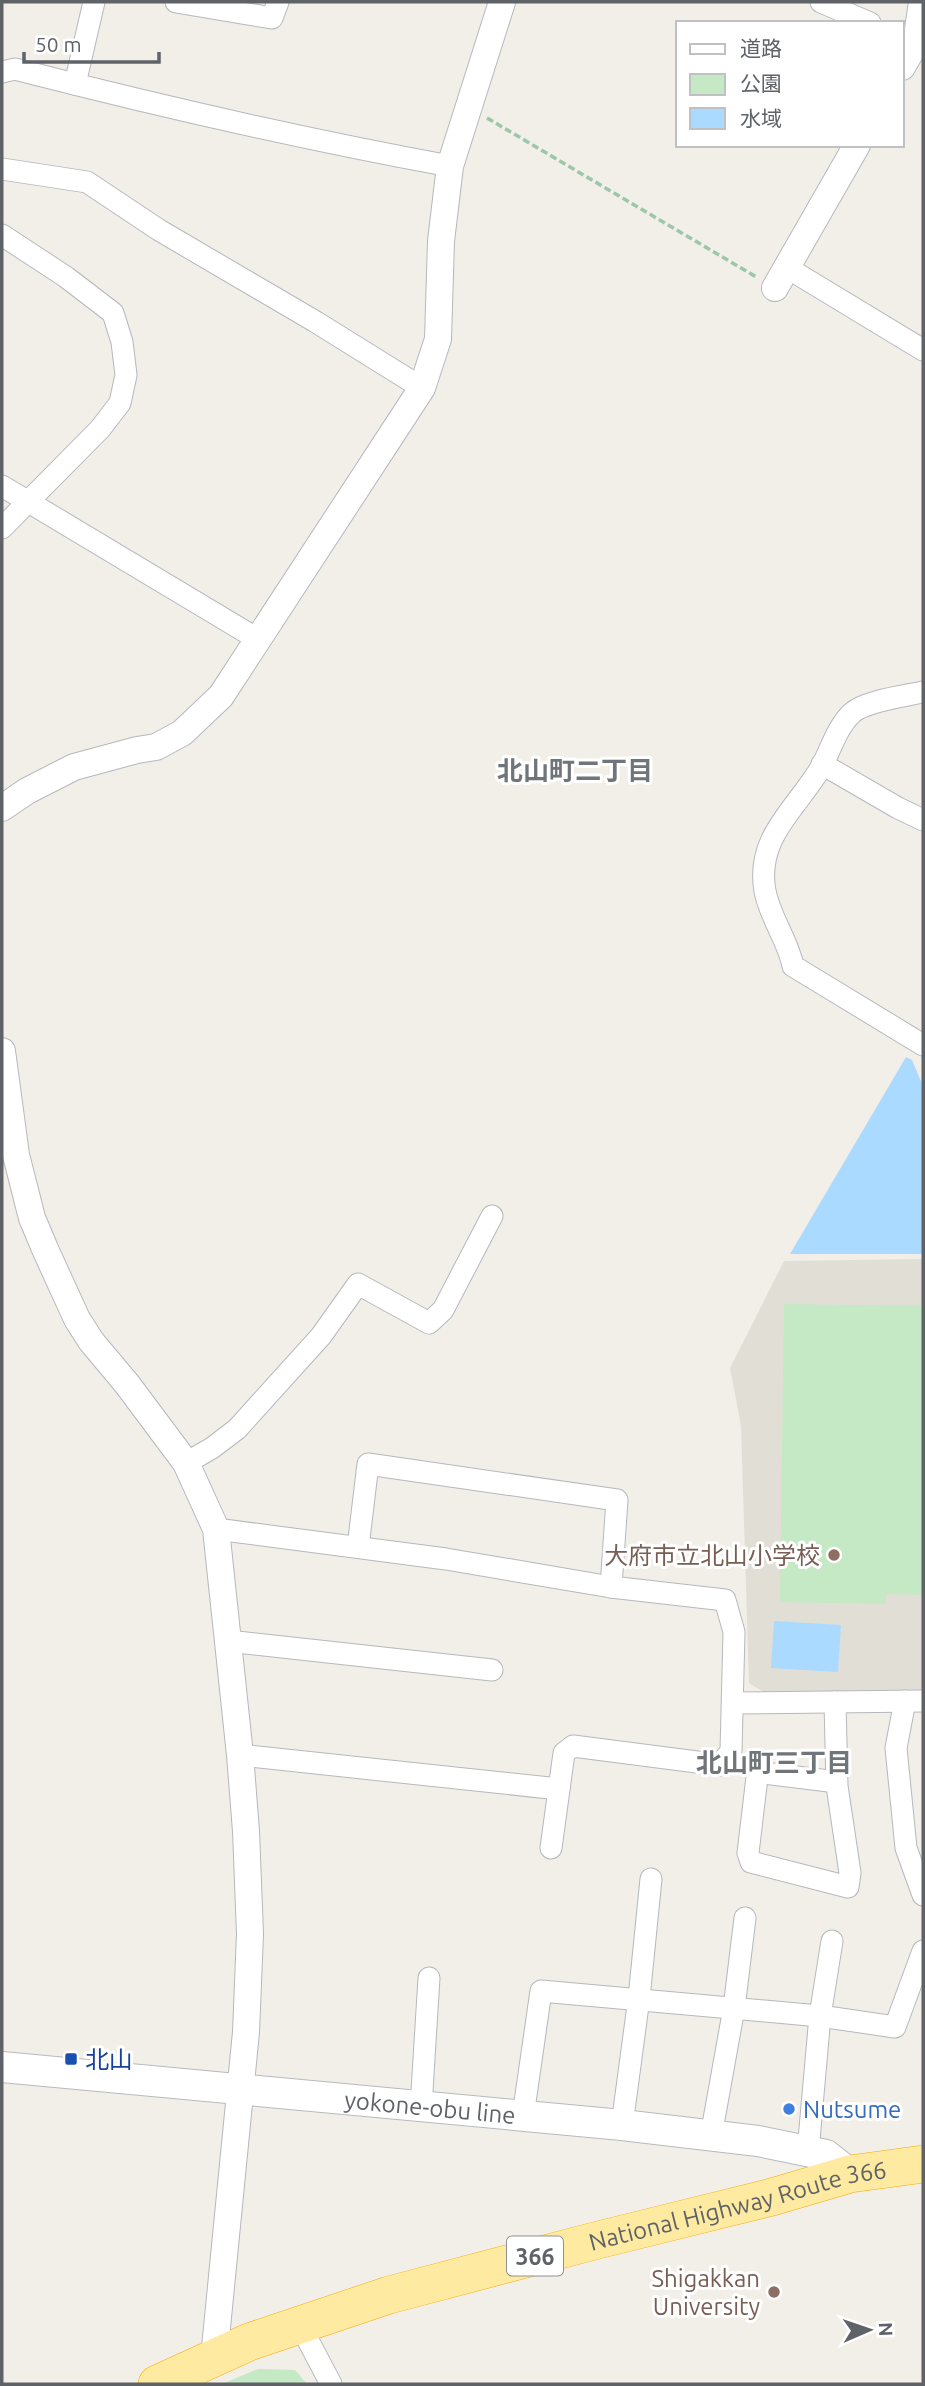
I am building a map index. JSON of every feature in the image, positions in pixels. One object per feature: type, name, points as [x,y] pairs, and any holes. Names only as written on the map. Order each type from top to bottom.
[{"type":"highway","name":"National Highway Route 366","points":[[157,2384],[250,2342],[389,2295],[598,2239],[772,2197],[850,2174],[923,2164]]},
{"type":"main road","name":"yokone-obu line","points":[[2,2067],[622,2125],[711,2136],[826,2155],[850,2174]]},
{"type":"street","points":[[75,85],[94,2]]},
{"type":"street","points":[[183,2],[272,18],[278,2]]},
{"type":"street","points":[[2,808],[27,791],[74,767],[156,747],[182,733],[221,696],[422,388],[438,339],[441,241],[450,166],[502,2]]},
{"type":"street","points":[[821,2],[865,21]]},
{"type":"street","points":[[904,63],[914,42],[922,2]]},
{"type":"street","points":[[2,72],[15,69],[164,107],[328,144],[450,166]]},
{"type":"street","points":[[856,147],[780,278],[923,350]]},
{"type":"street","points":[[2,169],[86,182],[159,230],[422,388]]},
{"type":"street","points":[[2,235],[66,277],[113,313],[122,342],[126,375],[120,402],[106,420],[2,528]]},
{"type":"street","points":[[2,486],[260,640]]},
{"type":"street","points":[[923,692],[866,706],[852,713],[822,764],[773,833],[764,860],[765,891],[777,927],[790,950],[793,966],[923,1045]]},
{"type":"street","points":[[822,764],[923,820]]},
{"type":"street","points":[[2,1051],[16,1155],[33,1218],[50,1261],[77,1319],[91,1341],[186,1463],[216,1529],[240,1755],[250,1934],[246,2032],[214,2358]]},
{"type":"street","points":[[186,1463],[237,1429],[321,1336],[358,1284],[429,1323],[443,1310],[492,1216]]},
{"type":"street","points":[[358,1548],[368,1464],[617,1500],[611,1587]]},
{"type":"street","points":[[216,1529],[446,1559],[611,1587],[725,1600],[734,1632],[731,1751],[720,1765],[573,1746],[564,1753],[551,1848]]},
{"type":"street","points":[[228,1641],[492,1670]]},
{"type":"street","points":[[733,1703],[914,1701],[896,1748],[906,1848],[923,1895]]},
{"type":"street","points":[[835,1702],[837,1782],[850,1873],[848,1887],[751,1862],[748,1853],[757,1777],[764,1773],[837,1782]]},
{"type":"street","points":[[240,1755],[559,1789]]},
{"type":"street","points":[[622,2125],[651,1879]]},
{"type":"street","points":[[711,2136],[734,2008],[745,1918]]},
{"type":"street","points":[[808,2151],[820,2016],[832,1941]]},
{"type":"street","points":[[523,2116],[541,1991],[820,2016],[895,2027],[918,1975],[923,1951]]},
{"type":"street","points":[[421,2107],[429,1978]]},
{"type":"street","points":[[300,2325],[331,2384]]},
{"type":"path","points":[[468,106],[780,278]]},
{"type":"shaded area","name":"大府市立北山小学校","points":[[923,1259],[923,1693],[909,1690],[767,1694],[749,1683],[741,1426],[730,1368],[784,1261]]},
{"type":"green space","points":[[784,1304],[923,1306],[923,1595],[886,1594],[886,1604],[780,1602]]},
{"type":"green space","points":[[258,2369],[295,2370],[307,2384],[222,2384]]},
{"type":"water","points":[[906,1057],[912,1060],[923,1086],[923,1254],[790,1254]]},
{"type":"water","points":[[774,1621],[841,1625],[838,1672],[771,1668]]},
{"type":"place","name":"大府市立北山小学校","points":[[834,1555]]},
{"type":"place","name":"北山","points":[[71,2059]]},
{"type":"place","name":"Nutsume","points":[[789,2109]]},
{"type":"place","name":"Shigakkan University","points":[[774,2292]]},
{"type":"district","name":"北山町二丁目","points":[[575,770]]},
{"type":"district","name":"北山町三丁目","points":[[774,1762]]}]
